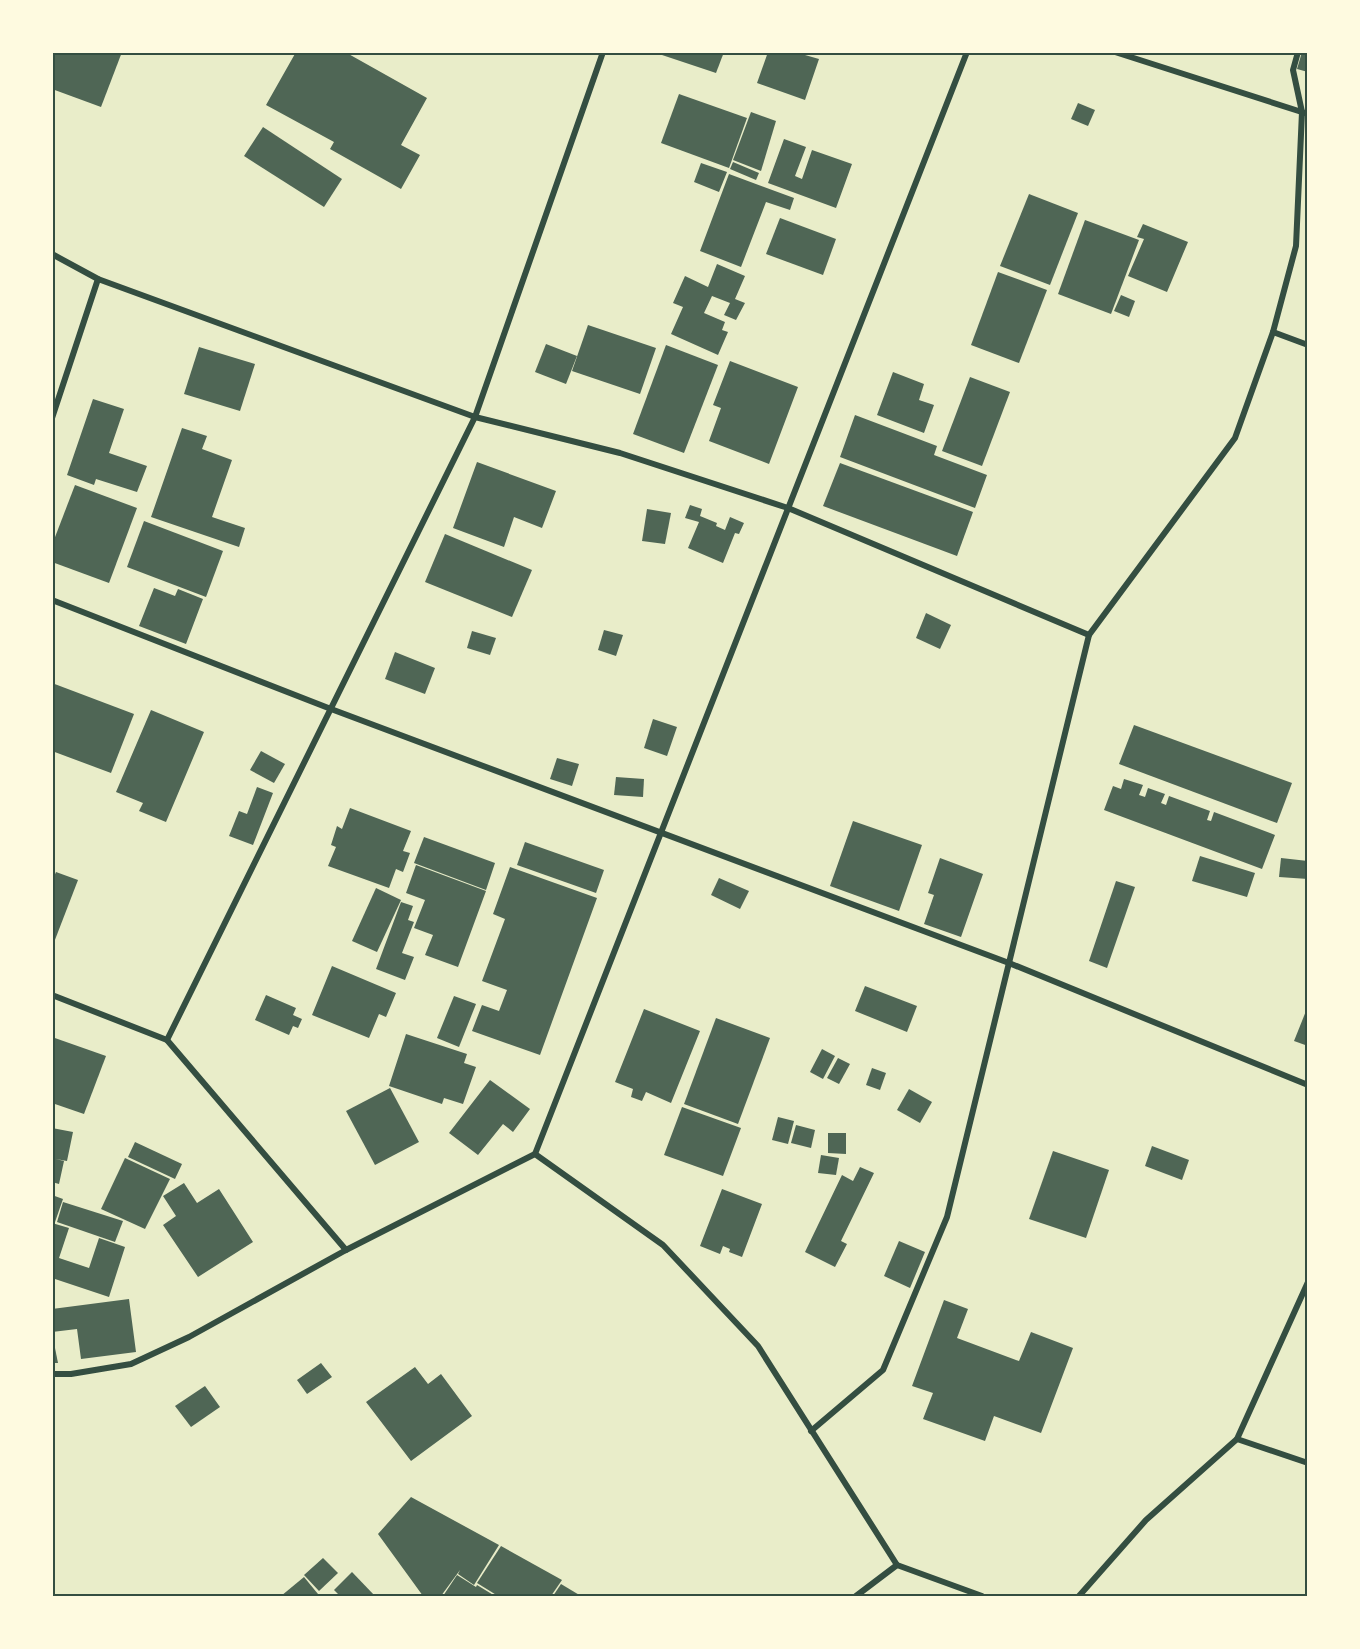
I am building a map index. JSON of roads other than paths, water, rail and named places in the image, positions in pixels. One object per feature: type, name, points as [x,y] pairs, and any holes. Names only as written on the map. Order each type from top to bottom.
[{"type":"street","points":[[167,1040],[475,417],[603,52]]},
{"type":"street","points":[[52,1374],[71,1374],[131,1364],[189,1337],[346,1250],[535,1154],[967,52]]},
{"type":"street","points":[[1115,52],[1305,113]]},
{"type":"street","points":[[811,1431],[883,1370],[947,1217],[1089,635],[1234,438],[1273,332],[1296,246],[1305,113],[1293,70],[1298,52]]},
{"type":"street","points":[[52,254],[98,279],[475,417],[620,453],[788,508],[1089,635]]},
{"type":"street","points":[[52,418],[98,279]]},
{"type":"street","points":[[1273,332],[1308,345]]},
{"type":"street","points":[[52,600],[331,709],[1009,963],[1308,1085]]},
{"type":"street","points":[[52,995],[167,1040],[346,1250]]},
{"type":"street","points":[[535,1154],[663,1245],[758,1346],[897,1565],[982,1596]]},
{"type":"street","points":[[1079,1596],[1146,1520],[1237,1439],[1308,1282]]},
{"type":"street","points":[[1237,1439],[1308,1463]]},
{"type":"street","points":[[856,1596],[897,1565]]}]
